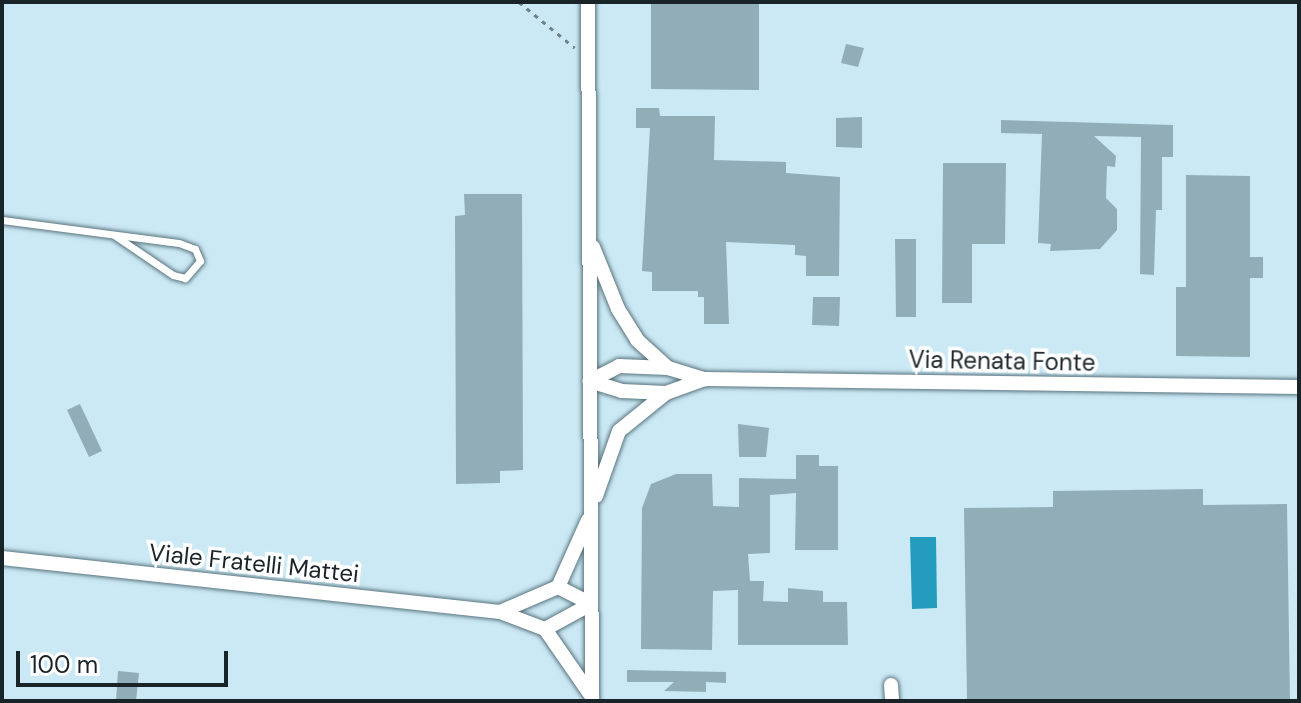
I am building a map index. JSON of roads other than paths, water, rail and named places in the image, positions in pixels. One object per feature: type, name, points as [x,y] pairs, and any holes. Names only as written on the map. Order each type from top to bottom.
[{"type":"street","points":[[588,2],[592,699]]},
{"type":"street","name":"Via Renata Fonte","points":[[590,240],[618,309],[637,340],[668,368]]},
{"type":"street","name":"Via Renata Fonte","points":[[590,381],[619,366],[668,368],[705,379],[1299,387]]},
{"type":"street","name":"Via Renata Fonte","points":[[591,514],[619,431],[666,393],[705,379]]},
{"type":"street","name":"Via Renata Fonte","points":[[590,381],[622,391],[666,393]]},
{"type":"street","points":[[591,514],[558,587],[591,604]]},
{"type":"street","name":"Viale Fratelli Mattei","points":[[2,558],[500,612],[545,629]]},
{"type":"street","name":"Viale Fratelli Mattei","points":[[500,612],[558,587]]},
{"type":"street","points":[[591,604],[545,629],[592,699]]},
{"type":"street","points":[[891,685],[892,701]]},
{"type":"lane","points":[[2,220],[179,243],[195,249],[200,261],[185,278],[173,275],[114,235]]},
{"type":"water","points":[[910,537],[936,537],[937,608],[912,609]]}]
